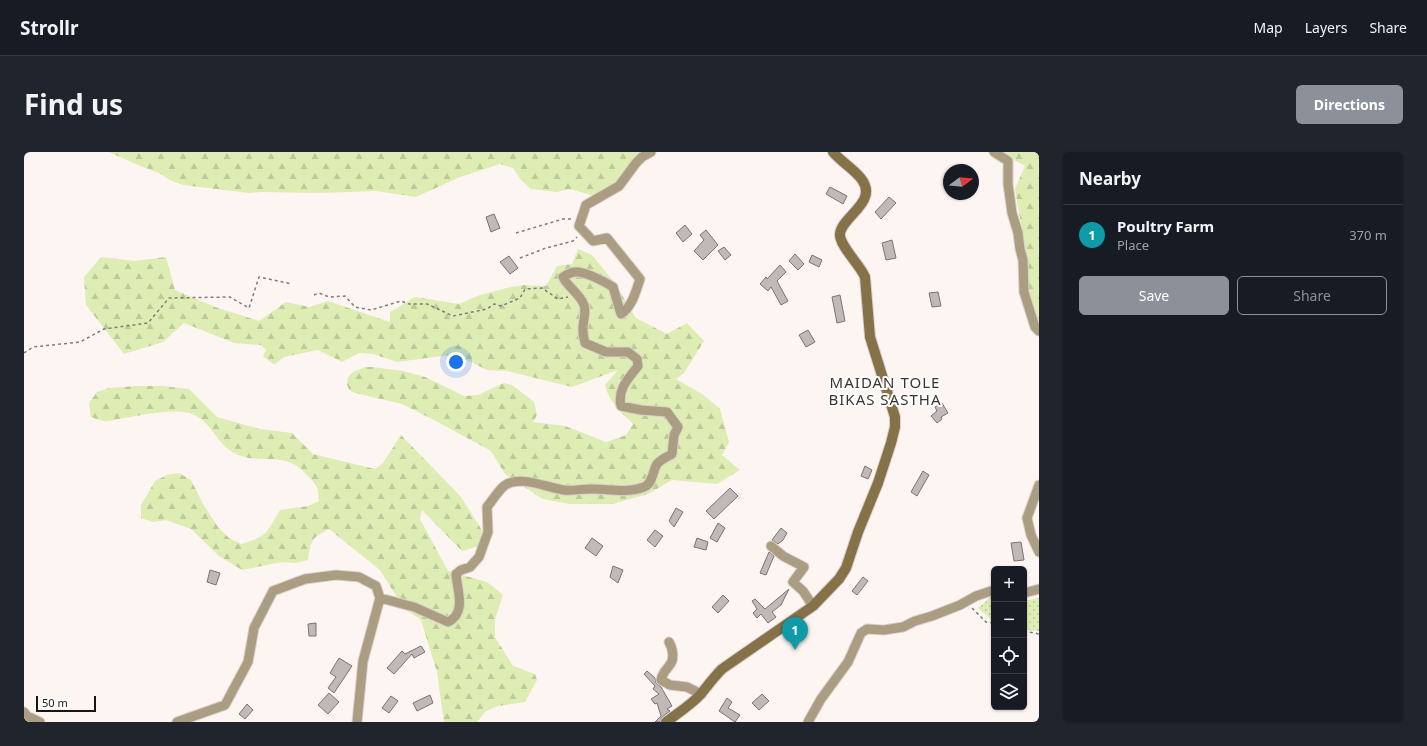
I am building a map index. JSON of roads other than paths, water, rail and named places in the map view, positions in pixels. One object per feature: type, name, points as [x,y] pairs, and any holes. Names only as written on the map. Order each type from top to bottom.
[{"type":"main road","points":[[666,722],[684,710],[701,694],[714,676],[722,669],[812,606],[838,579],[846,568],[858,532],[878,483],[895,427],[892,407],[870,337],[865,277],[862,269],[843,244],[840,235],[842,228],[864,202],[866,196],[866,186],[860,177],[833,152]]},
{"type":"street","points":[[380,598],[414,607],[448,622],[456,614],[460,606],[456,574],[461,570],[470,567],[479,557],[488,532],[487,507],[505,485],[517,482],[528,482],[564,490],[620,490],[641,488],[646,487],[652,480],[653,470],[658,463],[672,454],[674,435],[678,426],[667,412],[641,410],[620,406],[622,387],[638,366],[637,359],[628,352],[606,352],[585,343],[583,330],[585,310],[584,303],[573,288],[564,281],[563,277],[571,272],[583,272],[614,287],[621,314],[625,312],[640,279],[607,238],[593,241],[579,226],[586,205],[618,186],[636,162],[651,152]]},
{"type":"street","points":[[994,152],[1008,161],[1008,184],[1012,213],[1018,232],[1023,260],[1024,292],[1035,327],[1039,331]]},
{"type":"street","points":[[1039,485],[1027,518],[1031,535],[1039,552]]},
{"type":"street","points":[[771,546],[783,556],[804,567],[793,582],[803,591],[812,606]]},
{"type":"street","points":[[177,722],[225,705],[248,662],[254,628],[273,592],[306,579],[336,575],[359,577],[376,586],[380,598],[362,661],[357,722]]},
{"type":"street","points":[[1027,592],[1039,589]]},
{"type":"street","points":[[808,722],[821,699],[848,662],[861,633],[866,629],[884,630],[903,627],[915,621],[960,605],[976,596],[991,591]]},
{"type":"street","points":[[669,642],[673,653],[672,660],[670,666],[665,670],[661,680],[670,685],[687,687],[701,694]]},
{"type":"street","points":[[24,712],[27,716],[40,722]]},
{"type":"place","name":"Poultry Farm","points":[[795,650]]},
{"type":"district","name":"MAIDAN TOLE BIKAS SASTHA","points":[[885,392]]}]
